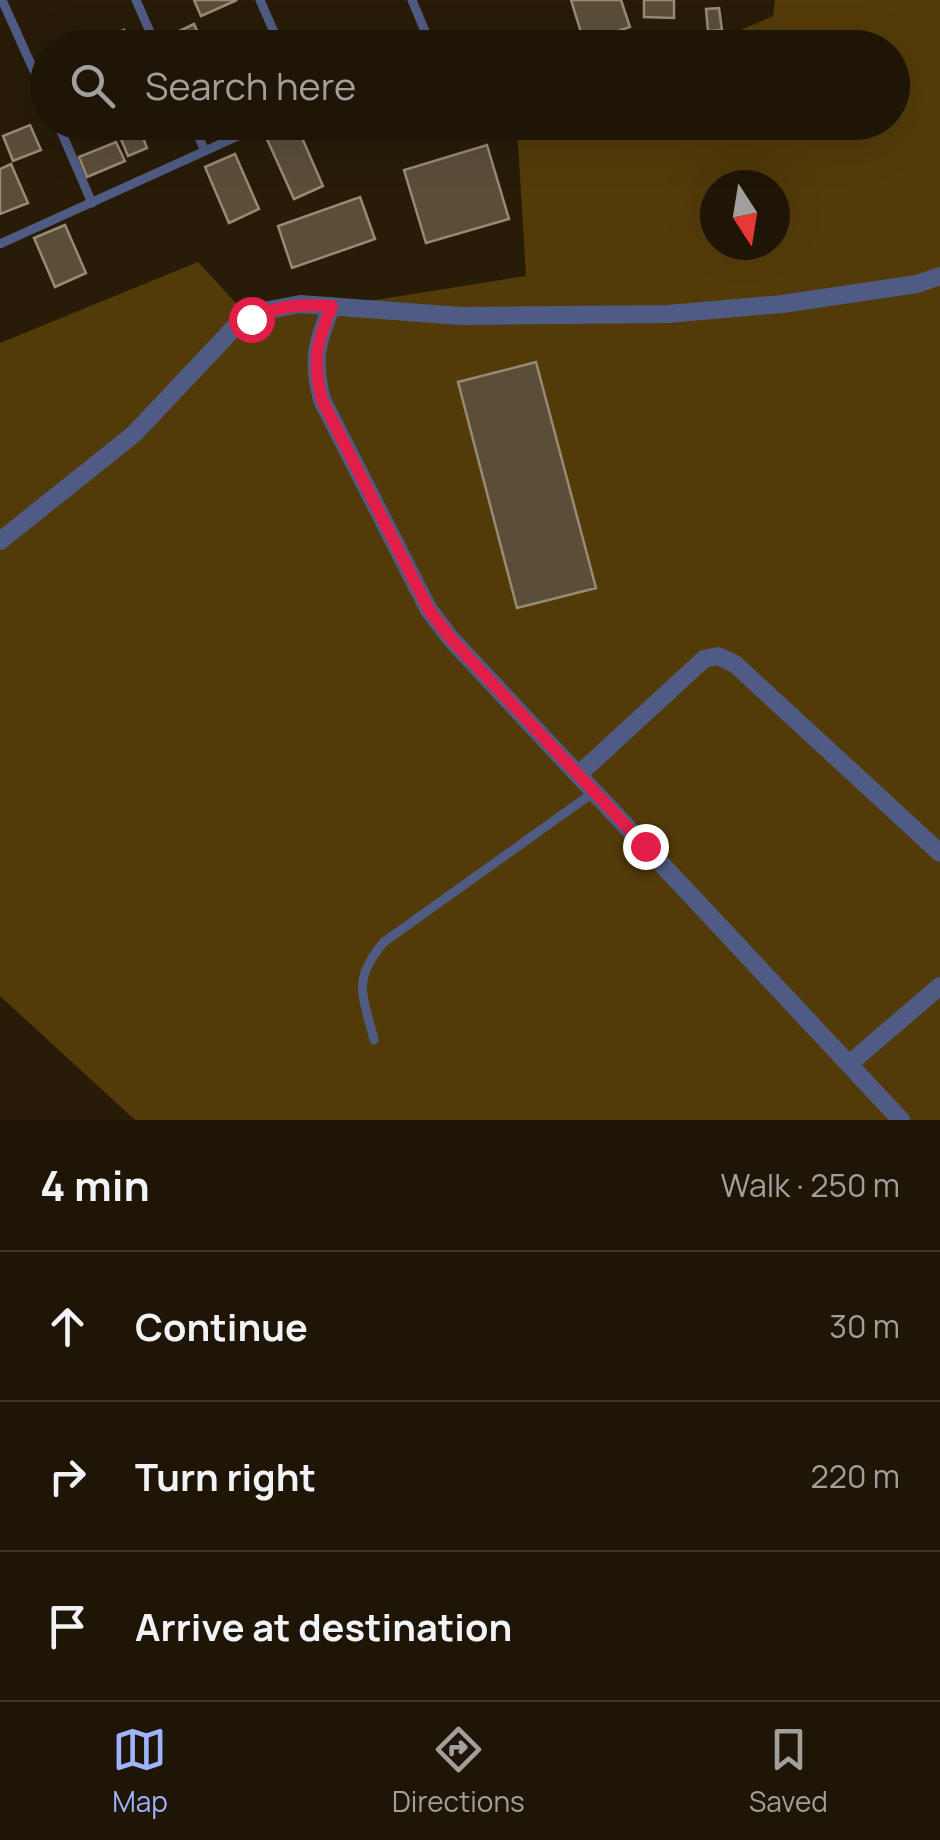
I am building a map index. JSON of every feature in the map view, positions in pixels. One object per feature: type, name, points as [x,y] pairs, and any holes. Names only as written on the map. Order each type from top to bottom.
[{"type":"street","points":[[0,541],[134,434],[233,329],[269,310],[300,304],[460,316],[668,314],[782,304],[917,284],[940,276]]},
{"type":"street","points":[[332,306],[318,338],[315,371],[322,400],[429,610],[452,640],[901,1120]]},
{"type":"street","points":[[578,775],[704,659],[718,656],[735,664],[940,853]]},
{"type":"street","points":[[849,1064],[940,986]]},
{"type":"lane","points":[[2,0],[30,62]]},
{"type":"lane","points":[[136,0],[150,30]]},
{"type":"lane","points":[[260,0],[273,30]]},
{"type":"lane","points":[[412,0],[424,30]]},
{"type":"lane","points":[[65,140],[92,203]]},
{"type":"lane","points":[[201,140],[206,151]]},
{"type":"lane","points":[[0,244],[230,140]]},
{"type":"lane","points":[[374,1040],[360,983],[366,962],[384,942],[594,792]]},
{"type":"shaded area","points":[[775,0],[940,0],[940,1120],[135,1120],[0,996],[0,343],[198,262],[245,313],[363,302],[526,276],[518,140],[910,140],[910,30],[740,30],[773,16]]},
{"type":"building","points":[[194,0],[237,0],[201,16]]},
{"type":"building","points":[[571,0],[621,0],[630,27],[580,30]]},
{"type":"building","points":[[644,0],[674,0],[674,18],[644,17]]},
{"type":"building","points":[[719,8],[722,30],[708,30],[706,9]]},
{"type":"building","points":[[30,125],[30,140],[37,140],[41,150],[13,161],[3,136]]},
{"type":"building","points":[[121,140],[144,140],[147,148],[128,156]]},
{"type":"building","points":[[267,140],[303,140],[323,186],[294,199]]},
{"type":"building","points":[[116,142],[125,161],[87,177],[79,157]]},
{"type":"building","points":[[487,145],[509,219],[426,243],[404,170]]},
{"type":"building","points":[[235,154],[259,209],[229,223],[205,167]]},
{"type":"building","points":[[11,164],[28,203],[0,214],[0,169]]},
{"type":"building","points":[[360,197],[375,239],[292,268],[278,226]]},
{"type":"building","points":[[65,225],[86,273],[55,287],[34,238]]},
{"type":"building","points":[[536,362],[596,588],[517,608],[458,382]]},
{"type":"route","points":[[251,319],[269,310],[300,304],[332,306],[318,338],[315,371],[322,400],[429,610],[452,640],[645,846]]}]
